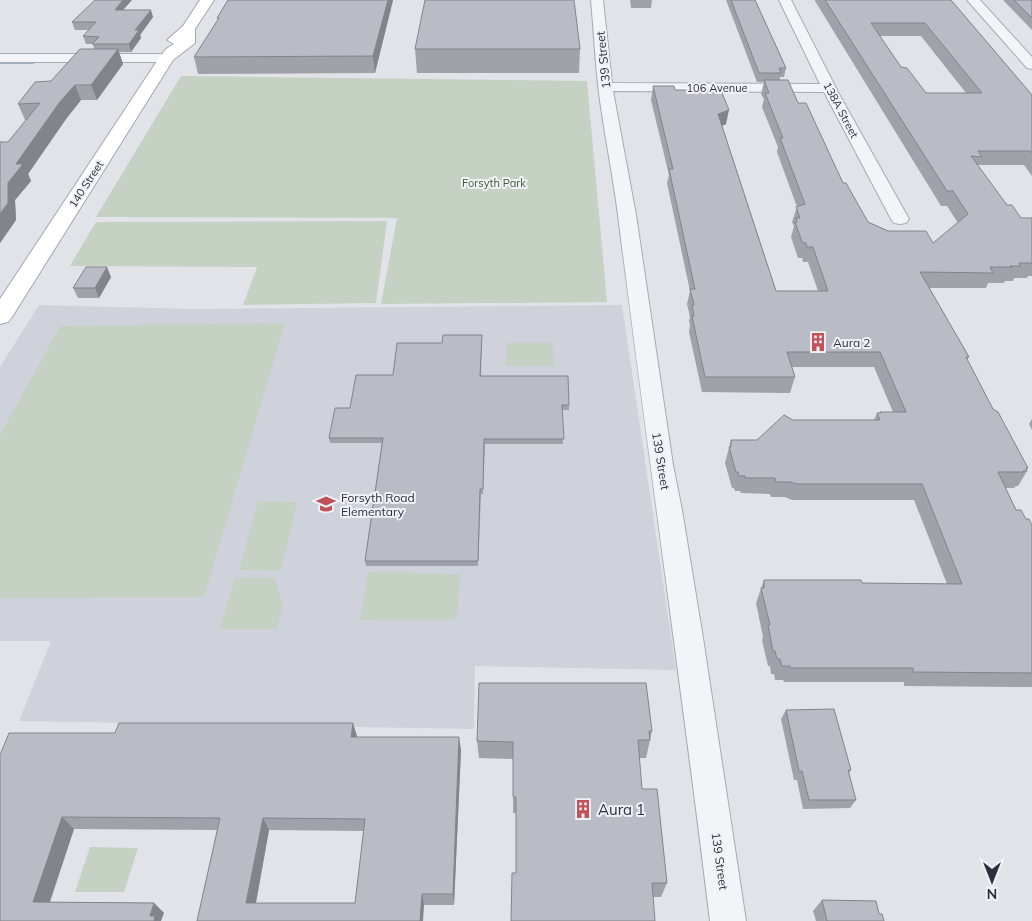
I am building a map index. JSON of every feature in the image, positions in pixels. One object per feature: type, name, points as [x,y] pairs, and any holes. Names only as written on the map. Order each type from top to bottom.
[{"type":"main road","name":"140 Street","points":[[0,317],[170,55],[187,44],[188,29],[207,0]]},
{"type":"street","name":"139 Street","points":[[597,0],[606,87],[627,215],[660,465],[670,510],[690,638],[728,921]]},
{"type":"street","name":"138A Street","points":[[784,0],[900,219]]},
{"type":"street","points":[[972,0],[1032,65]]},
{"type":"street","points":[[0,58],[170,55]]},
{"type":"street","name":"106 Avenue","points":[[606,87],[829,88]]},
{"type":"shaded area","name":"Forsyth Road Elementary","points":[[39,305],[191,309],[622,305],[676,670],[475,666],[474,729],[19,721],[51,641],[0,641],[0,367]]},
{"type":"green space","name":"Forsyth Park","points":[[181,76],[587,81],[607,302],[381,304],[397,218],[96,217]]},
{"type":"green space","points":[[387,221],[376,303],[243,305],[257,267],[70,266],[96,222]]},
{"type":"green space","points":[[285,323],[204,597],[0,598],[0,435],[60,326]]},
{"type":"green space","points":[[506,343],[553,343],[554,366],[506,366]]},
{"type":"green space","points":[[258,501],[297,502],[281,571],[239,570]]},
{"type":"green space","points":[[368,572],[460,574],[457,619],[360,620]]},
{"type":"green space","points":[[235,578],[275,578],[283,605],[277,629],[220,629]]},
{"type":"green space","points":[[90,847],[138,848],[124,892],[75,892]]},
{"type":"building","points":[[95,0],[123,0],[115,10],[151,10],[135,30],[139,30],[129,44],[92,44],[99,37],[83,36],[96,22],[72,22]]},
{"type":"building","points":[[228,0],[388,0],[373,56],[194,57]]},
{"type":"building","points":[[425,0],[574,0],[580,49],[415,49]]},
{"type":"building","points":[[731,0],[755,0],[786,68],[779,68],[781,73],[759,73]]},
{"type":"building","points":[[825,0],[951,0],[1032,95],[1032,153],[1030,151],[978,151],[982,157],[971,156],[1007,205],[1012,205],[1021,218],[1032,218],[1032,263],[1019,263],[1020,266],[1010,266],[1012,267],[990,267],[993,273],[920,272],[969,357],[966,357],[993,409],[998,412],[1028,468],[1024,472],[998,472],[1016,510],[1021,510],[1032,525],[1032,673],[913,672],[913,668],[790,668],[790,666],[782,666],[780,659],[777,659],[775,651],[773,651],[768,625],[770,625],[761,588],[764,588],[764,580],[861,580],[862,583],[962,584],[922,484],[797,484],[776,482],[775,478],[745,478],[745,476],[739,476],[738,472],[736,472],[729,447],[731,447],[731,440],[757,440],[784,415],[793,420],[880,420],[877,413],[880,412],[906,412],[880,352],[787,352],[795,377],[705,377],[692,316],[694,316],[692,305],[694,305],[690,289],[695,289],[669,169],[673,169],[653,86],[674,86],[675,90],[719,90],[722,93],[729,110],[718,114],[776,291],[828,291],[813,247],[807,247],[806,243],[802,242],[795,222],[797,222],[796,218],[800,218],[796,207],[805,204],[780,138],[783,138],[765,93],[769,93],[764,80],[788,80],[798,103],[806,103],[843,183],[846,183],[868,222],[888,231],[926,231],[933,243],[968,214],[953,191],[947,191]],"holes":[[[871,23],[925,23],[982,93],[926,93],[907,68],[901,67]]]},
{"type":"building","points":[[1014,0],[1032,0],[1032,18]]},
{"type":"building","points":[[80,49],[118,49],[91,85],[75,85],[59,103],[16,164],[23,164],[8,183],[8,203],[0,214],[0,142],[8,142],[40,103],[18,104],[35,82],[51,81]]},
{"type":"building","points":[[86,267],[107,267],[95,288],[73,288]]},
{"type":"building","name":"Forsyth Road Elementary","points":[[443,335],[482,335],[480,376],[568,376],[569,405],[562,405],[564,439],[484,439],[483,489],[480,489],[478,561],[365,561],[383,438],[329,438],[335,408],[350,408],[356,375],[393,375],[397,343],[442,343]]},
{"type":"building","name":"Aura 1","points":[[479,683],[646,683],[652,731],[649,731],[650,740],[638,740],[642,789],[657,789],[667,883],[652,883],[655,921],[511,921],[512,873],[516,873],[516,797],[513,797],[513,742],[477,741]]},
{"type":"building","points":[[834,709],[851,770],[848,770],[856,800],[809,800],[802,771],[799,771],[786,710]]},
{"type":"building","points":[[119,723],[353,723],[351,737],[459,737],[453,894],[422,894],[420,921],[197,921],[220,818],[62,817],[33,902],[154,903],[150,916],[155,916],[154,921],[0,921],[0,755],[9,733],[115,733]],"holes":[[[263,818],[365,819],[355,903],[246,903]]]},
{"type":"building","points":[[822,900],[876,901],[879,914],[882,914],[884,921],[827,921]]},
{"type":"waterway","points":[[0,63],[33,63]]},
{"type":"place","name":"Aura 2","points":[[818,342]]},
{"type":"place","name":"Forsyth Road Elementary","points":[[326,504]]},
{"type":"place","name":"Aura 1","points":[[583,809]]}]
